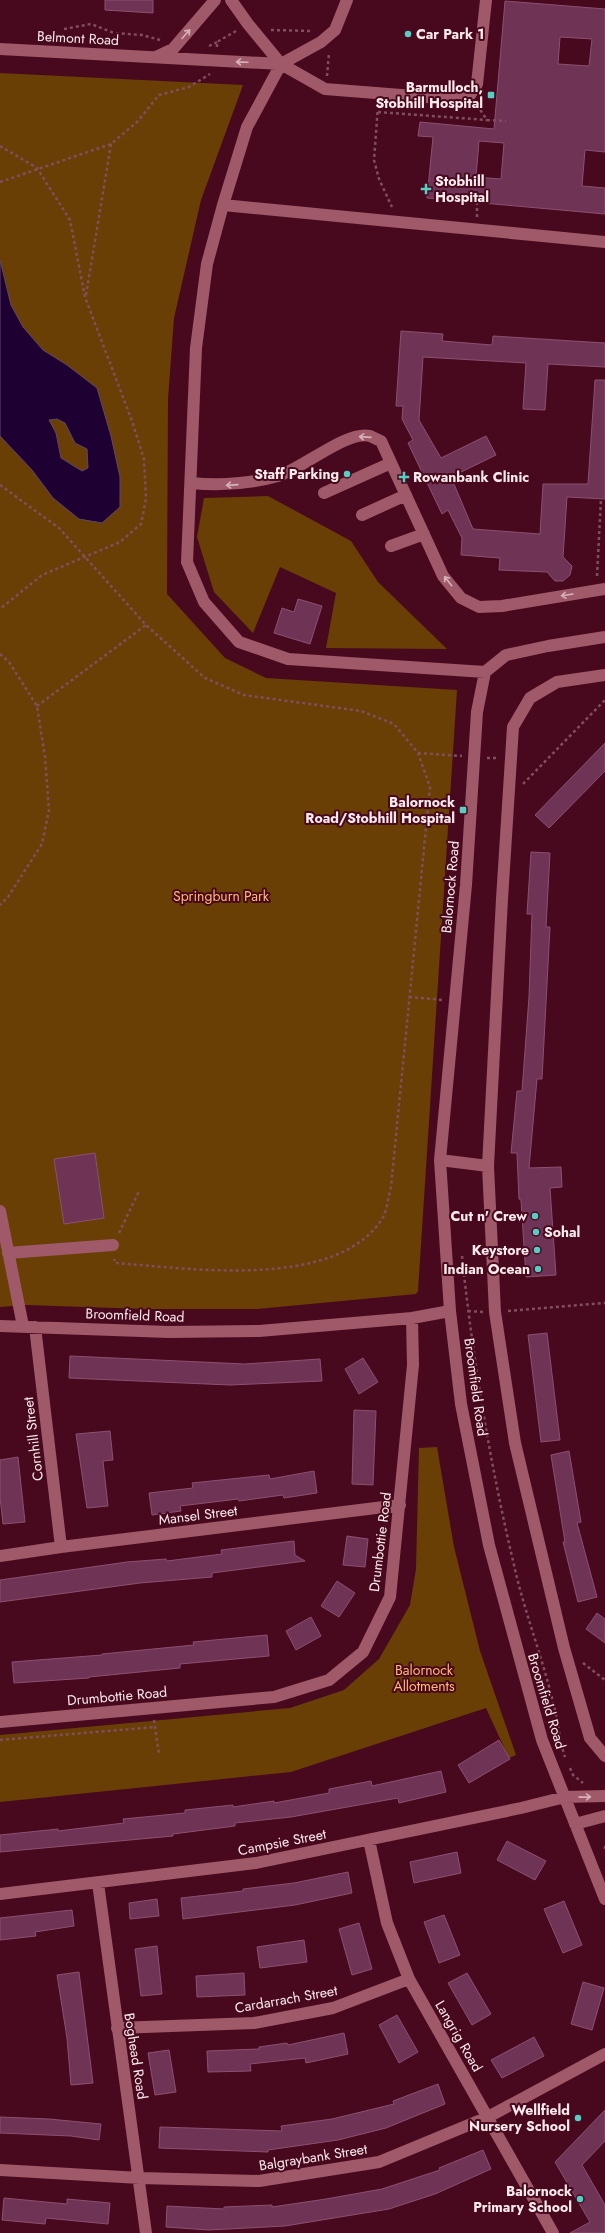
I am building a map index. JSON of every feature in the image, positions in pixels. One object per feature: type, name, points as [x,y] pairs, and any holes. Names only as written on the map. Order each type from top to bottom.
[{"type":"street","name":"Belmont Road","points":[[155,57],[173,49],[215,0]]},
{"type":"street","points":[[231,0],[248,24],[281,64],[325,89],[452,99],[470,95],[477,84],[486,0]]},
{"type":"street","points":[[347,0],[335,30],[321,42],[281,64],[247,127],[223,205],[207,264],[196,348],[187,562],[204,602],[239,642],[288,659],[485,672],[506,655],[548,646],[605,637]]},
{"type":"street","name":"Belmont Road","points":[[0,49],[281,64]]},
{"type":"street","points":[[223,205],[605,242]]},
{"type":"street","points":[[191,483],[222,486],[247,484],[281,475],[353,436],[369,436],[381,442],[443,576],[461,598],[480,607],[502,606],[601,590]]},
{"type":"street","points":[[324,492],[391,463]]},
{"type":"street","points":[[362,515],[406,495]]},
{"type":"street","points":[[391,546],[424,534]]},
{"type":"street","name":"Balornock Road","points":[[450,1311],[440,1160],[466,884],[477,712],[485,672]]},
{"type":"street","points":[[605,675],[557,682],[530,698],[513,727],[488,1166],[495,1312],[515,1443],[564,1648],[590,1738],[605,1756]]},
{"type":"street","points":[[440,1160],[488,1166]]},
{"type":"street","points":[[0,1211],[23,1326]]},
{"type":"street","points":[[8,1253],[113,1245]]},
{"type":"street","name":"Broomfield Road","points":[[0,1326],[169,1332],[260,1332],[412,1318],[450,1311],[462,1404],[489,1545],[542,1740],[605,1899]]},
{"type":"street","name":"Drumbottie Road","points":[[0,1722],[274,1697],[329,1680],[363,1652],[390,1597],[413,1365],[412,1318]]},
{"type":"street","name":"Cornhill Street","points":[[35,1327],[61,1547]]},
{"type":"street","name":"Mansel Street","points":[[0,1556],[61,1547],[400,1505]]},
{"type":"street","name":"Campsie Street","points":[[0,1894],[98,1884],[256,1863],[565,1797],[605,1796]]},
{"type":"street","points":[[575,1824],[605,1816]]},
{"type":"street","name":"Langrig Road","points":[[369,1840],[387,1923],[409,1979],[554,2233]]},
{"type":"street","name":"Boghead Road","points":[[98,1884],[117,2028],[140,2178],[146,2233]]},
{"type":"street","name":"Cardarrach Street","points":[[117,2028],[254,2023],[333,2008],[409,1979]]},
{"type":"street","name":"Balgraybank Street","points":[[0,2170],[140,2178],[259,2182],[379,2162],[488,2117],[605,2054]]},
{"type":"path","points":[[64,29],[91,24],[114,33],[142,34],[166,41]]},
{"type":"path","points":[[187,34],[197,44],[208,46],[217,42]]},
{"type":"path","points":[[0,182],[37,168],[111,144],[136,122],[159,95],[189,87],[210,75],[218,61]]},
{"type":"path","points":[[379,93],[374,160],[379,180],[389,204]]},
{"type":"path","points":[[470,95],[487,120]]},
{"type":"path","points":[[378,112],[506,121]]},
{"type":"path","points":[[85,297],[111,144]]},
{"type":"path","points":[[0,146],[37,168],[70,220],[85,297],[144,459],[146,499],[141,524],[120,542],[42,575],[0,609]]},
{"type":"path","points":[[0,485],[59,528],[146,625],[205,678],[244,695],[361,711],[394,724],[418,753],[430,787],[391,1187],[382,1218],[361,1243],[327,1260],[284,1268],[228,1271],[115,1263],[113,1245],[139,1191]]},
{"type":"path","points":[[0,485],[0,490]]},
{"type":"path","points":[[601,499],[601,590]]},
{"type":"path","points":[[37,706],[146,625]]},
{"type":"path","points":[[0,654],[9,662],[37,706],[46,757],[49,810],[42,844],[8,897],[0,905]]},
{"type":"path","points":[[508,799],[605,700]]},
{"type":"path","points":[[409,997],[454,1002]]},
{"type":"path","points":[[450,1311],[495,1312],[605,1303]]},
{"type":"path","points":[[152,1708],[159,1754]]},
{"type":"path","points":[[0,1740],[155,1726]]},
{"type":"path","points":[[605,1846],[605,1851]]},
{"type":"green space","name":"Springburn Park","points":[[0,73],[243,85],[201,200],[174,318],[168,399],[167,594],[225,658],[266,678],[457,690],[418,1291],[416,1294],[257,1309],[146,1309],[26,1305],[0,1307]]},
{"type":"green space","points":[[268,496],[351,541],[378,582],[447,649],[326,648],[336,593],[280,567],[253,633],[214,592],[197,537],[204,498]]},
{"type":"green space","name":"Balornock Allotments","points":[[437,1447],[454,1547],[480,1651],[516,1755],[509,1758],[486,1708],[291,1772],[0,1802],[0,1735],[290,1708],[344,1690],[379,1659],[410,1605],[416,1569],[419,1448]]},
{"type":"shaded area","points":[[0,260],[11,305],[23,327],[43,350],[67,365],[97,388],[111,436],[120,477],[120,507],[102,523],[79,519],[53,498],[32,470],[0,436]],"holes":[[[57,419],[65,423],[75,443],[87,449],[88,468],[82,471],[61,458],[56,433],[49,420]]]},
{"type":"building","points":[[105,0],[153,0],[153,13],[105,10]]},
{"type":"building","points":[[505,1],[605,9],[605,152],[585,150],[582,186],[605,188],[605,214],[427,198],[433,137],[418,136],[420,122],[494,129]],"holes":[[[560,37],[592,39],[589,66],[558,64]],[[479,141],[504,143],[501,179],[476,177]]]},
{"type":"building","points":[[401,331],[443,334],[442,341],[492,345],[493,336],[605,343],[605,367],[548,364],[545,410],[523,409],[526,363],[423,357],[419,420],[441,458],[486,436],[496,455],[451,477],[473,529],[540,534],[543,484],[588,484],[595,380],[605,380],[605,499],[567,497],[563,557],[572,566],[570,575],[563,581],[555,581],[547,572],[499,570],[500,558],[461,555],[462,538],[448,510],[442,514],[408,443],[413,440],[402,419],[403,406],[396,406]]},
{"type":"building","points":[[298,599],[322,606],[310,644],[274,633],[282,608],[294,612]]},
{"type":"building","points":[[605,743],[605,771],[549,828],[535,815]]},
{"type":"building","points":[[531,852],[550,853],[546,927],[550,927],[542,1079],[537,1079],[529,1168],[561,1167],[562,1187],[550,1188],[556,1275],[526,1277],[521,1200],[519,1199],[517,1153],[511,1153],[517,1091],[522,1091],[529,997],[532,914],[527,914]]},
{"type":"building","points":[[95,1153],[104,1218],[64,1224],[54,1159]]},
{"type":"building","points":[[547,1333],[560,1440],[541,1442],[528,1335]]},
{"type":"building","points":[[70,1356],[245,1364],[320,1359],[322,1381],[230,1385],[69,1378]]},
{"type":"building","points":[[363,1358],[378,1382],[359,1394],[345,1369]]},
{"type":"building","points":[[354,1410],[376,1411],[373,1485],[352,1484]]},
{"type":"building","points":[[110,1431],[113,1460],[103,1461],[108,1506],[87,1508],[76,1434]]},
{"type":"building","points":[[569,1451],[581,1522],[577,1523],[597,1597],[578,1602],[563,1542],[565,1542],[551,1455]]},
{"type":"building","points":[[18,1457],[25,1522],[3,1524],[0,1497],[0,1460]]},
{"type":"building","points":[[314,1471],[317,1493],[284,1498],[283,1495],[239,1501],[238,1499],[180,1506],[181,1511],[152,1515],[149,1493],[193,1488],[192,1483],[269,1475],[270,1479]]},
{"type":"building","points":[[347,1536],[368,1539],[365,1567],[343,1565]]},
{"type":"building","points":[[294,1541],[295,1555],[305,1561],[212,1573],[212,1577],[140,1583],[0,1602],[0,1580],[127,1562],[166,1559],[167,1561],[222,1554],[221,1550]]},
{"type":"building","points":[[337,1581],[355,1593],[339,1617],[321,1606]]},
{"type":"building","points":[[597,1613],[605,1619],[605,1643],[586,1629]]},
{"type":"building","points":[[311,1617],[321,1636],[296,1650],[286,1631]]},
{"type":"building","points":[[267,1635],[269,1656],[180,1664],[180,1668],[89,1678],[14,1683],[12,1662],[102,1655],[194,1645],[193,1642]]},
{"type":"building","points":[[499,1740],[510,1759],[469,1783],[458,1765]]},
{"type":"building","points":[[441,1771],[446,1792],[399,1803],[398,1798],[291,1817],[235,1823],[235,1826],[173,1834],[173,1836],[0,1852],[0,1835],[58,1829],[58,1831],[124,1823],[123,1819],[185,1813],[185,1810],[233,1805],[233,1807],[274,1801],[274,1803],[329,1793],[329,1789],[371,1781],[372,1786]]},
{"type":"building","points":[[507,1841],[546,1861],[535,1880],[497,1860]]},
{"type":"building","points":[[457,1852],[461,1873],[414,1883],[410,1862]]},
{"type":"building","points":[[348,1872],[352,1893],[295,1905],[183,1919],[181,1898],[243,1891],[243,1889],[294,1883]]},
{"type":"building","points":[[157,1899],[159,1916],[130,1919],[129,1903]]},
{"type":"building","points":[[564,1901],[582,1945],[563,1953],[544,1909]]},
{"type":"building","points":[[72,1910],[74,1926],[35,1932],[36,1936],[0,1940],[0,1918]]},
{"type":"building","points":[[444,1915],[460,1955],[439,1963],[424,1922]]},
{"type":"building","points":[[359,1923],[372,1969],[352,1975],[339,1929]]},
{"type":"building","points":[[304,1940],[307,1962],[260,1968],[257,1947]]},
{"type":"building","points":[[157,1946],[162,1994],[141,1996],[135,1949]]},
{"type":"building","points":[[79,1972],[93,2083],[71,2085],[67,2038],[57,1975]]},
{"type":"building","points":[[244,1973],[245,1995],[197,1997],[196,1976]]},
{"type":"building","points":[[467,1973],[491,2014],[472,2025],[448,1983]]},
{"type":"building","points":[[583,1982],[604,1988],[592,2030],[571,2024]]},
{"type":"building","points":[[397,2015],[418,2052],[399,2063],[379,2025]]},
{"type":"building","points":[[344,2033],[348,2054],[306,2063],[305,2058],[250,2064],[251,2071],[208,2072],[207,2051],[259,2049],[259,2047],[287,2043],[288,2045]]},
{"type":"building","points":[[534,2037],[544,2056],[502,2078],[491,2060]]},
{"type":"building","points":[[169,2050],[176,2092],[155,2095],[148,2053]]},
{"type":"building","points":[[438,2084],[445,2104],[386,2128],[338,2140],[268,2150],[268,2152],[159,2148],[160,2127],[282,2131],[281,2126],[332,2119],[394,2104],[393,2101]]},
{"type":"building","points":[[605,2110],[605,2141],[582,2165],[605,2205],[605,2233],[570,2233],[590,2222],[555,2162]]},
{"type":"building","points":[[0,2117],[49,2119],[101,2124],[99,2140],[71,2136],[0,2133]]},
{"type":"building","points":[[483,2150],[491,2169],[435,2194],[389,2209],[285,2226],[209,2230],[166,2227],[167,2206],[224,2209],[224,2207],[272,2205],[272,2207],[326,2199],[382,2189],[440,2170],[439,2168]]},
{"type":"building","points":[[4,2198],[67,2204],[67,2199],[110,2203],[108,2224],[46,2218],[45,2224],[2,2220]]},
{"type":"place","name":"Car Park 1","points":[[408,34]]},
{"type":"place","name":"Barmulloch, Stobhill Hospital","points":[[491,95]]},
{"type":"place","name":"Stobhill Hospital","points":[[426,189]]},
{"type":"place","name":"Staff Parking","points":[[347,474]]},
{"type":"place","name":"Rowanbank Clinic","points":[[404,477]]},
{"type":"place","name":"Balornock Road/Stobhill Hospital","points":[[463,810]]},
{"type":"place","name":"Cut n' Crew","points":[[535,1216]]},
{"type":"place","name":"Sohal","points":[[536,1232]]},
{"type":"place","name":"Keystore","points":[[537,1250]]},
{"type":"place","name":"Indian Ocean","points":[[538,1269]]},
{"type":"place","name":"Wellfield Nursery School","points":[[578,2118]]},
{"type":"place","name":"Balornock Primary School","points":[[580,2199]]}]
